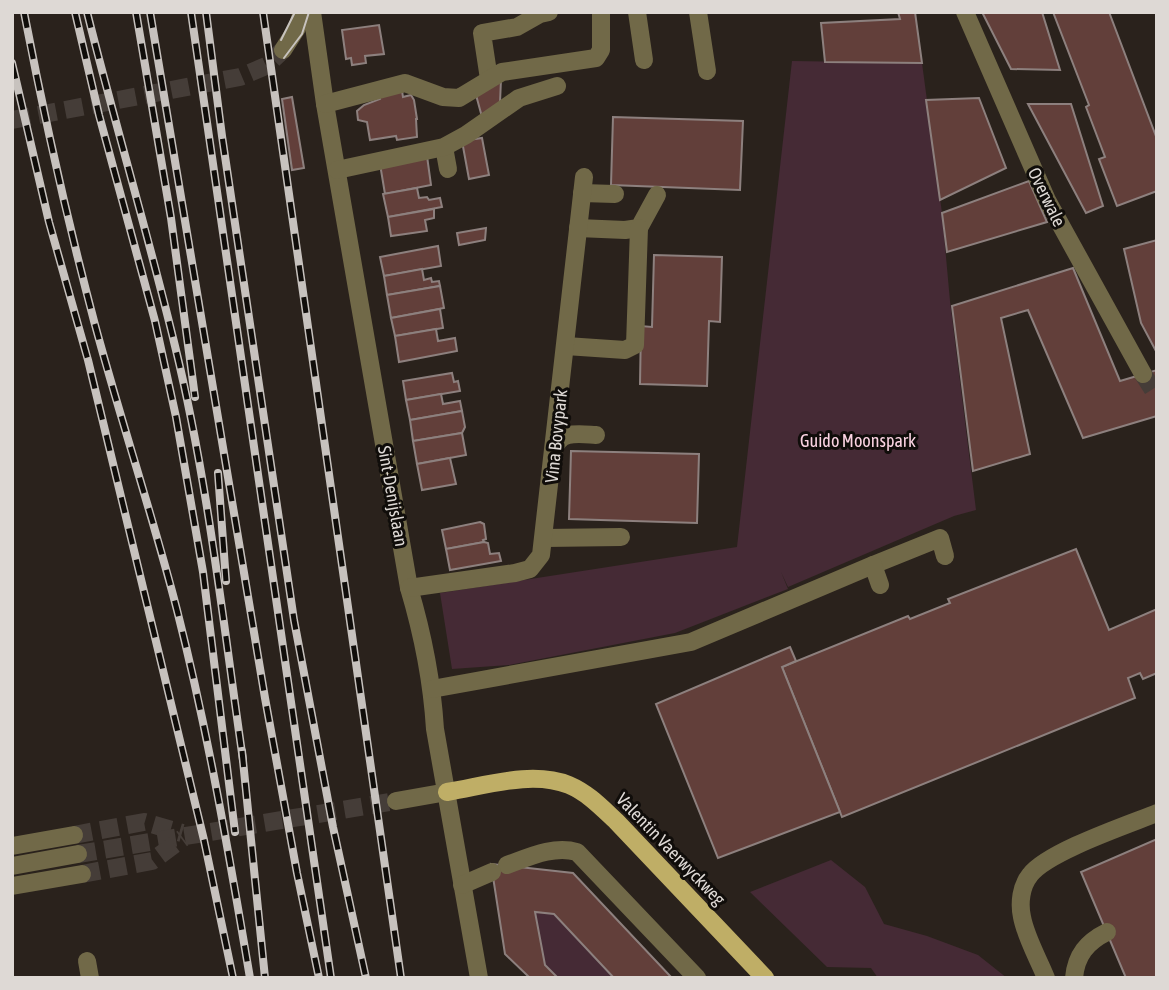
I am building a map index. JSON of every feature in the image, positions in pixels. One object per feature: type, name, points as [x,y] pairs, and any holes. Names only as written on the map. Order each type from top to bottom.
[{"type":"main road","name":"Valentin Vaerwyckweg","points":[[447,792],[519,780],[545,779],[569,785],[592,798],[765,978]]},
{"type":"street","points":[[283,50],[297,28],[302,12]]},
{"type":"street","name":"Sint-Denijslaan","points":[[312,12],[325,104],[409,588],[418,618],[432,689],[435,729],[479,978]]},
{"type":"street","points":[[489,79],[482,33],[517,27],[549,12]]},
{"type":"street","points":[[325,104],[405,83],[443,97],[459,98],[502,72],[596,58],[601,50],[601,12]]},
{"type":"street","points":[[637,12],[644,60]]},
{"type":"street","points":[[698,12],[707,71]]},
{"type":"street","name":"Overwale","points":[[965,12],[1047,200],[1143,374]]},
{"type":"street","points":[[337,170],[444,146],[466,135],[519,98],[557,86]]},
{"type":"street","points":[[444,146],[448,169]]},
{"type":"street","name":"Vina Bovypark","points":[[409,588],[522,572],[530,569],[538,560],[545,538],[583,185],[615,194]]},
{"type":"street","points":[[566,346],[625,350],[635,345],[639,228],[657,195]]},
{"type":"street","points":[[578,228],[639,228]]},
{"type":"street","points":[[554,450],[563,437],[573,434],[596,435]]},
{"type":"street","points":[[545,538],[621,537]]},
{"type":"street","points":[[432,689],[691,642],[940,538],[945,556]]},
{"type":"street","points":[[873,565],[880,585]]},
{"type":"street","points":[[396,801],[447,792]]},
{"type":"street","points":[[1046,978],[1021,915],[1021,899],[1030,875],[1052,857],[1157,813]]},
{"type":"street","points":[[12,846],[74,835]]},
{"type":"street","points":[[462,885],[551,850],[566,849],[577,852],[697,978]]},
{"type":"street","points":[[12,866],[78,854]]},
{"type":"street","points":[[12,886],[82,874]]},
{"type":"street","points":[[1074,978],[1075,966],[1083,950],[1093,939],[1107,932]]},
{"type":"green space","name":"Guido Moonspark","points":[[792,61],[922,63],[976,510],[954,516],[788,587],[781,572],[788,589],[675,633],[509,665],[452,669],[440,593],[737,547]]},
{"type":"green space","points":[[831,860],[865,887],[884,924],[978,955],[1007,978],[878,978],[871,968],[827,967],[750,892]]},
{"type":"green space","points":[[535,912],[554,914],[614,978],[558,978],[545,965]]},
{"type":"building","points":[[898,12],[915,12],[922,63],[825,62],[821,23],[900,19]]},
{"type":"building","points":[[982,12],[1042,12],[1060,70],[1011,69]]},
{"type":"building","points":[[1053,12],[1109,12],[1157,139],[1157,191],[1117,206],[1099,159],[1105,157],[1086,107],[1089,105]]},
{"type":"building","points":[[379,25],[384,54],[365,56],[366,63],[352,65],[351,58],[346,59],[342,30]]},
{"type":"building","points":[[501,79],[500,103],[482,117],[476,95]]},
{"type":"building","points":[[402,91],[403,97],[411,95],[414,100],[417,137],[397,140],[396,136],[370,140],[367,122],[358,120],[357,111],[380,99],[379,95]]},
{"type":"building","points":[[292,97],[304,168],[292,170],[282,99]]},
{"type":"building","points":[[979,98],[1006,168],[940,200],[926,100]]},
{"type":"building","points":[[1028,104],[1071,104],[1103,206],[1086,213]]},
{"type":"building","points":[[613,117],[743,121],[740,190],[611,185]]},
{"type":"building","points":[[482,138],[489,175],[469,179],[462,141]]},
{"type":"building","points":[[427,156],[431,185],[385,194],[380,164]]},
{"type":"building","points":[[1029,181],[1047,222],[947,252],[942,213]]},
{"type":"building","points":[[417,188],[419,198],[440,198],[442,207],[388,217],[383,194]]},
{"type":"building","points":[[434,209],[434,218],[425,220],[427,231],[391,236],[388,217]]},
{"type":"building","points":[[486,228],[485,240],[459,245],[457,233]]},
{"type":"building","points":[[1157,240],[1157,353],[1141,323],[1124,249]]},
{"type":"building","points":[[438,246],[441,266],[384,276],[380,257]]},
{"type":"building","points":[[654,255],[722,257],[720,322],[709,321],[707,386],[640,384],[641,326],[652,327]]},
{"type":"building","points":[[1073,268],[1120,381],[1157,370],[1157,416],[1083,438],[1028,310],[1001,318],[1030,454],[973,471],[952,306]]},
{"type":"building","points":[[422,269],[424,280],[431,278],[432,282],[439,281],[440,286],[387,295],[384,276]]},
{"type":"building","points":[[440,286],[444,308],[391,318],[387,295]]},
{"type":"building","points":[[440,309],[443,328],[395,336],[391,318]]},
{"type":"building","points":[[436,329],[438,341],[455,338],[457,351],[399,362],[395,336]]},
{"type":"building","points":[[452,373],[454,382],[458,381],[460,391],[406,400],[403,381]]},
{"type":"building","points":[[441,394],[443,404],[460,401],[462,411],[410,420],[406,400]]},
{"type":"building","points":[[462,411],[465,427],[462,433],[413,441],[410,420]]},
{"type":"building","points":[[462,433],[466,455],[417,464],[413,441]]},
{"type":"building","points":[[571,451],[699,454],[697,523],[569,519]]},
{"type":"building","points":[[450,458],[456,484],[422,490],[417,464]]},
{"type":"building","points":[[480,522],[484,524],[484,542],[446,549],[442,530]]},
{"type":"building","points":[[488,543],[490,554],[499,553],[501,561],[450,570],[446,549]]},
{"type":"building","points":[[1076,549],[1109,630],[1157,609],[1157,673],[1143,679],[1140,673],[1128,678],[1135,698],[842,817],[782,667],[908,616],[910,619],[950,603],[948,599]]},
{"type":"building","points":[[790,647],[796,661],[782,667],[840,812],[718,858],[656,704]]},
{"type":"building","points":[[1157,839],[1157,978],[1126,978],[1081,872]]},
{"type":"building","points":[[491,864],[573,873],[672,978],[614,978],[554,914],[535,912],[545,965],[558,978],[530,978],[505,954]]},
{"type":"tunnel","points":[[12,120],[240,77],[266,66],[283,50]]},
{"type":"tunnel","points":[[1143,374],[1157,396]]},
{"type":"tunnel","points":[[78,854],[396,801]]},
{"type":"tunnel","points":[[74,835],[144,822],[182,833]]},
{"type":"tunnel","points":[[82,874],[152,861],[183,838]]},
{"type":"tram line","points":[[281,40],[295,12]]},
{"type":"tram line","points":[[284,58],[302,34],[309,12]]},
{"type":"railway","points":[[24,12],[56,167],[84,283],[167,574],[199,702],[250,978]]},
{"type":"railway","points":[[75,12],[99,115],[155,321],[176,417],[203,572],[235,832]]},
{"type":"railway","points":[[87,12],[187,397],[214,552],[243,760]]},
{"type":"railway","points":[[136,12],[171,218],[195,397]]},
{"type":"railway","points":[[150,12],[265,698],[319,978]]},
{"type":"railway","points":[[191,12],[331,978]]},
{"type":"railway","points":[[206,12],[294,620],[333,827],[366,978]]},
{"type":"railway","points":[[263,12],[401,978]]},
{"type":"railway","points":[[12,63],[49,222],[88,360],[204,840],[233,978]]},
{"type":"railway","points":[[218,473],[226,581]]},
{"type":"railway","points":[[242,751],[265,978]]}]
